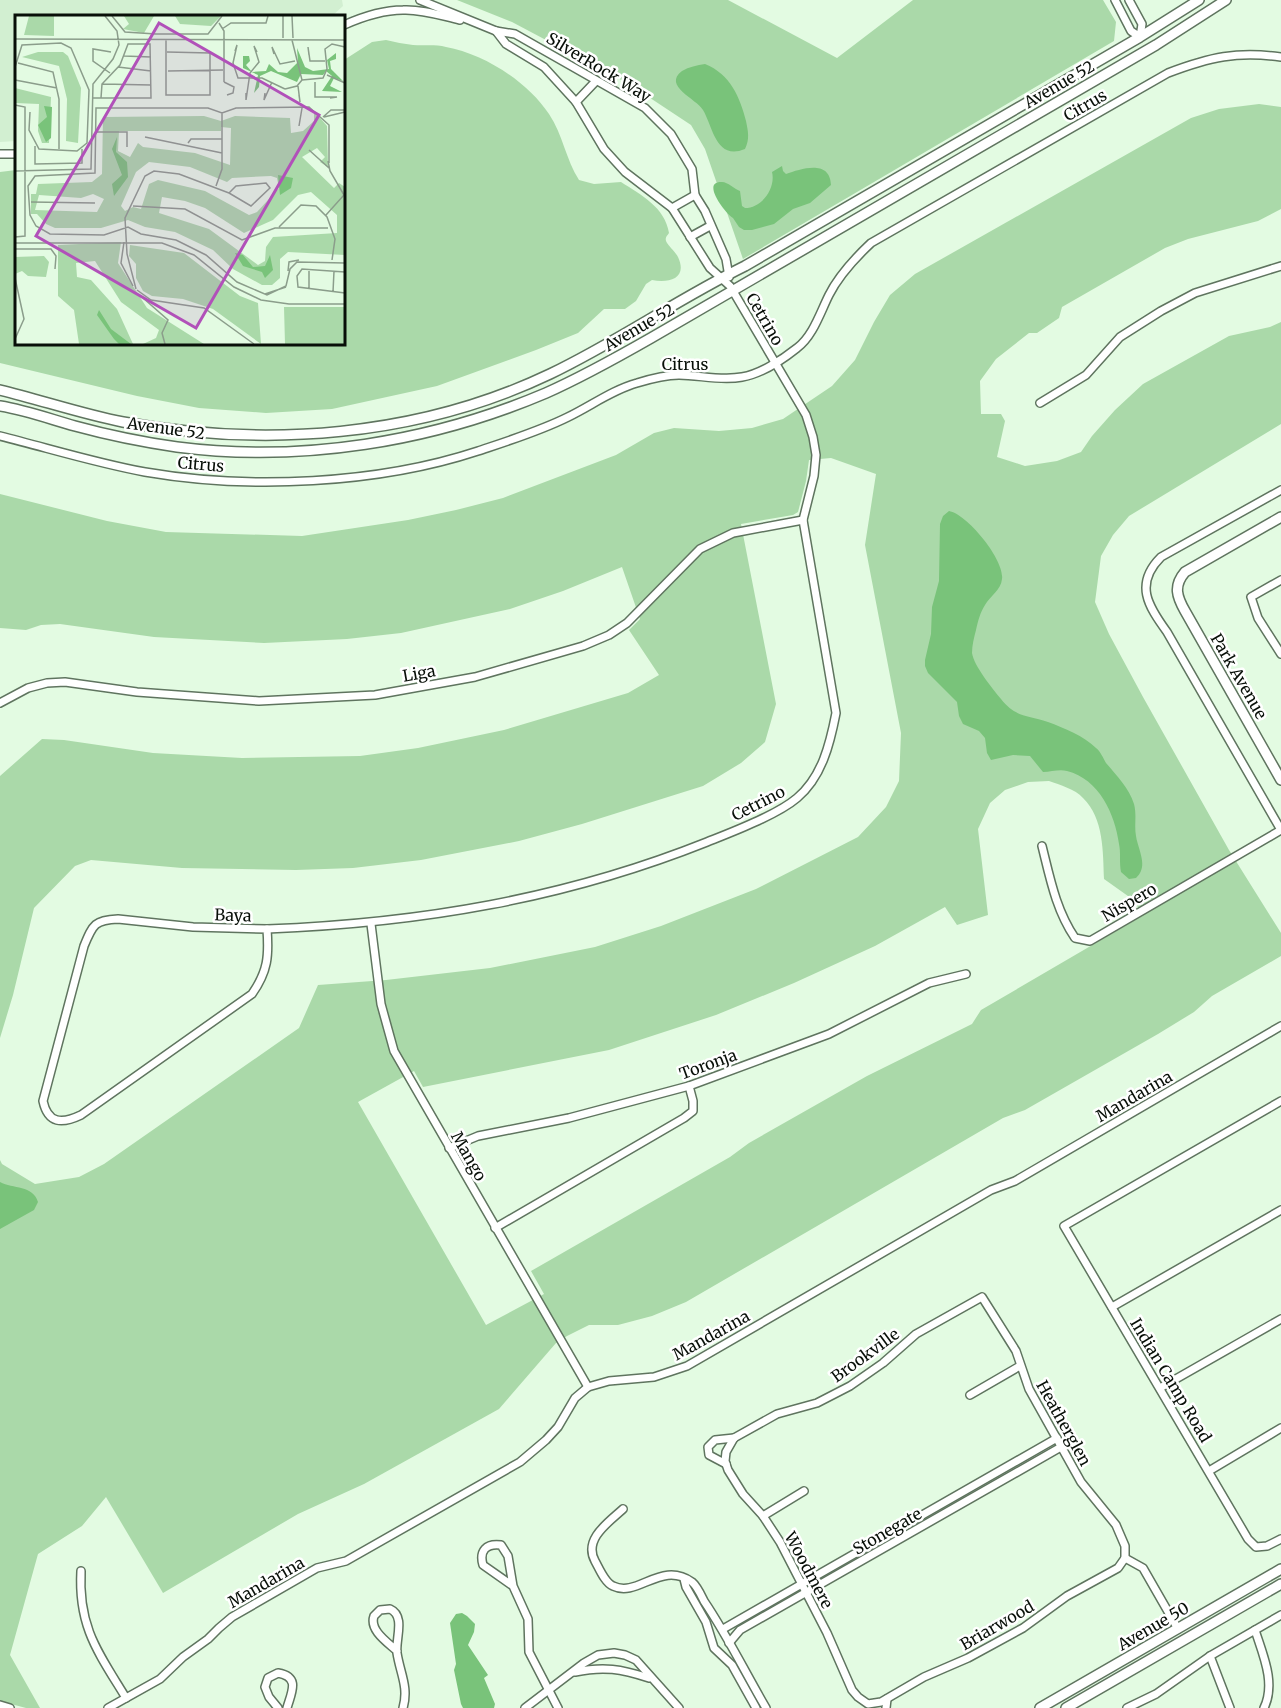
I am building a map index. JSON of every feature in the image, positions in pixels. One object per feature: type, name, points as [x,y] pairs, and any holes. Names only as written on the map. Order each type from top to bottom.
[{"type":"main road","name":"Avenue 52","points":[[0,390],[121,422],[217,434],[267,436],[357,430],[402,423],[499,395],[533,382],[608,344],[1140,37],[1199,0]]},
{"type":"main road","name":"Avenue 52","points":[[0,406],[109,434],[178,447],[249,452],[331,448],[372,443],[458,425],[498,412],[546,393],[614,359],[732,288],[1156,45],[1226,0]]},
{"type":"main road","name":"Park Avenue","points":[[1281,517],[1185,572],[1177,585],[1179,601],[1281,780]]},
{"type":"main road","name":"Avenue 50","points":[[1040,1708],[1281,1569]]},
{"type":"main road","name":"Avenue 50","points":[[1066,1708],[1281,1584]]},
{"type":"street","name":"SilverRock Way","points":[[420,0],[496,31],[515,34],[645,108],[672,134],[692,169],[695,195],[705,211],[726,259],[724,276]]},
{"type":"street","points":[[1114,0],[1131,32],[1140,37],[1142,24],[1129,0]]},
{"type":"street","points":[[345,25],[364,16],[403,9],[483,25]]},
{"type":"street","name":"SilverRock Way","points":[[496,31],[506,44],[544,67],[576,102],[604,149],[625,172],[672,208],[710,268],[724,276],[732,288]]},
{"type":"street","name":"Citrus","points":[[0,436],[145,472],[238,481],[284,482],[332,479],[375,474],[475,452],[567,418],[630,385],[655,378],[677,375],[741,377],[757,372],[797,348],[808,336],[843,274],[854,259],[871,243],[1168,73],[1201,60],[1229,55],[1256,54],[1281,57]]},
{"type":"street","points":[[576,102],[596,81]]},
{"type":"street","points":[[672,208],[695,195]]},
{"type":"street","points":[[690,237],[710,226]]},
{"type":"street","points":[[1040,403],[1086,375],[1120,337],[1161,311],[1195,293],[1281,266]]},
{"type":"street","name":"Cetrino","points":[[267,929],[371,924],[461,911],[567,890],[634,870],[694,848],[769,814],[797,798],[820,770],[831,742],[836,713],[803,520],[814,476],[816,455],[813,437],[806,415],[732,288]]},
{"type":"street","points":[[1281,490],[1161,557],[1150,568],[1146,583],[1148,599],[1155,616],[1167,632],[1281,830]]},
{"type":"street","name":"Liga","points":[[0,704],[28,688],[47,683],[65,682],[137,692],[260,701],[375,694],[475,677],[572,649],[609,635],[627,623],[700,549],[733,532],[803,520]]},
{"type":"street","points":[[1281,580],[1251,597],[1258,618],[1281,654]]},
{"type":"street","name":"Nispero","points":[[1042,846],[1057,905],[1068,928],[1074,938],[1090,941],[1281,830]]},
{"type":"street","name":"Baya","points":[[118,919],[193,927],[267,929],[268,963],[263,979],[252,994],[81,1115],[68,1121],[51,1118],[45,1113],[43,1101],[81,957],[91,929],[96,924],[102,920],[118,919]]},
{"type":"street","name":"Mango","points":[[371,924],[381,1004],[394,1051],[588,1387]]},
{"type":"street","name":"Toronja","points":[[449,1148],[478,1136],[568,1118],[689,1086],[829,1034],[929,983],[966,974]]},
{"type":"street","name":"Mandarina","points":[[101,1708],[109,1707],[160,1679],[232,1617],[317,1569],[346,1561],[520,1462],[558,1427],[575,1398],[588,1387],[609,1381],[654,1377],[687,1365],[991,1190],[1015,1180],[1281,1026]]},
{"type":"street","points":[[495,1228],[684,1118],[693,1111],[689,1086]]},
{"type":"street","name":"Indian Camp Road","points":[[1281,1101],[1064,1226],[1248,1539],[1256,1547],[1267,1546],[1281,1539]]},
{"type":"street","points":[[1112,1307],[1281,1210]]},
{"type":"street","name":"Heatherglen","points":[[982,1297],[1016,1351],[1029,1389],[1081,1482],[1116,1526],[1125,1546],[1125,1558]]},
{"type":"street","name":"Brookville","points":[[726,1464],[709,1455],[708,1447],[715,1440],[732,1441],[777,1414],[817,1403],[850,1386],[883,1363],[916,1334],[982,1297]]},
{"type":"street","points":[[1160,1388],[1281,1319]]},
{"type":"street","points":[[970,1395],[1020,1366]]},
{"type":"street","points":[[1209,1471],[1281,1428]]},
{"type":"street","name":"Stonegate","points":[[711,1639],[1057,1438]]},
{"type":"street","points":[[726,1464],[726,1452],[732,1441]]},
{"type":"street","name":"Stonegate","points":[[729,1643],[740,1630],[1062,1447]]},
{"type":"street","name":"Woodmere","points":[[726,1464],[743,1494],[764,1516],[780,1542],[827,1633],[857,1701],[875,1704]]},
{"type":"street","points":[[1001,1470],[1006,1478]]},
{"type":"street","points":[[972,1488],[976,1496]]},
{"type":"street","points":[[764,1516],[804,1491]]},
{"type":"street","points":[[952,1499],[956,1507]]},
{"type":"street","points":[[623,1509],[600,1532],[592,1544],[593,1559],[608,1582],[614,1587],[626,1588],[667,1574],[675,1574],[693,1582],[766,1708]]},
{"type":"street","points":[[933,1510],[938,1518]]},
{"type":"street","points":[[911,1522],[916,1530]]},
{"type":"street","points":[[885,1537],[889,1545]]},
{"type":"street","points":[[513,1586],[483,1565],[482,1556],[486,1547],[496,1544],[504,1547],[508,1556],[513,1586],[528,1619],[530,1652],[558,1708]]},
{"type":"street","points":[[858,1553],[862,1561]]},
{"type":"street","points":[[1125,1558],[1143,1568],[1178,1629]]},
{"type":"street","name":"Briarwood","points":[[875,1704],[1023,1628],[1067,1596],[1118,1568],[1125,1558]]},
{"type":"street","points":[[81,1571],[80,1594],[90,1637],[126,1698]]},
{"type":"street","points":[[684,1579],[686,1587],[706,1622],[714,1648],[732,1665],[756,1708]]},
{"type":"street","points":[[397,1651],[373,1625],[374,1616],[380,1610],[390,1609],[397,1615],[399,1625],[397,1651],[406,1694],[403,1708]]},
{"type":"street","points":[[1127,1708],[1156,1694],[1210,1656],[1281,1615]]},
{"type":"street","points":[[1255,1630],[1268,1671],[1269,1698],[1264,1708]]},
{"type":"street","points":[[525,1708],[598,1654],[620,1654],[636,1660],[679,1708]]},
{"type":"street","points":[[618,1669],[620,1654]]},
{"type":"street","points":[[1210,1656],[1230,1708]]},
{"type":"street","points":[[572,1672],[594,1668],[618,1669],[652,1678]]},
{"type":"street","points":[[278,1708],[265,1687],[268,1678],[278,1673],[284,1674],[292,1681],[293,1687],[287,1708]]},
{"type":"street","points":[[886,1708],[887,1699]]},
{"type":"shaded area","points":[[0,0],[342,0],[343,6],[333,15],[15,15],[15,141],[0,142]]},
{"type":"shaded area","points":[[457,0],[728,0],[837,58],[913,0],[1103,0],[1116,22],[1114,41],[743,259],[705,149],[691,125],[629,84],[512,22]]},
{"type":"shaded area","points":[[386,40],[413,45],[442,46],[475,56],[517,80],[549,114],[579,180],[594,184],[621,182],[644,197],[663,216],[669,233],[666,241],[677,255],[680,264],[679,275],[665,281],[652,280],[646,284],[636,301],[625,309],[604,309],[578,333],[536,350],[437,386],[332,409],[266,413],[199,408],[137,396],[0,363],[0,172],[15,170],[15,345],[345,345],[345,59],[372,42]]},
{"type":"shaded area","points":[[705,64],[721,74],[737,95],[747,128],[748,138],[745,149],[735,151],[722,146],[713,133],[703,110],[678,87],[677,77],[682,71]]},
{"type":"shaded area","points":[[1259,104],[1281,107],[1281,209],[1258,221],[1188,239],[1165,248],[1062,307],[1059,318],[1037,333],[1029,333],[996,359],[980,381],[981,414],[1001,414],[1005,421],[997,457],[1025,466],[1057,461],[1081,452],[1115,410],[1143,384],[1229,336],[1270,327],[1281,322],[1281,424],[1129,516],[1113,535],[1101,556],[1095,602],[1109,634],[1143,697],[1229,850],[1281,933],[1281,956],[1212,996],[1194,1012],[1158,1034],[1025,1110],[1003,1118],[686,1302],[652,1316],[618,1325],[589,1325],[567,1336],[556,1343],[499,1409],[364,1484],[298,1514],[163,1593],[106,1497],[82,1526],[38,1554],[10,1655],[40,1708],[26,1708],[0,1701],[0,1160],[2,1164],[35,1184],[79,1177],[104,1164],[299,1028],[318,985],[490,968],[595,947],[661,926],[756,889],[858,837],[886,807],[899,781],[901,733],[865,545],[876,474],[831,458],[809,460],[798,512],[793,515],[741,524],[776,704],[765,742],[741,763],[703,786],[582,824],[519,841],[421,860],[353,868],[296,870],[182,868],[91,860],[75,866],[34,908],[0,1038],[0,776],[42,739],[153,753],[242,758],[360,756],[418,748],[504,730],[628,693],[659,675],[629,630],[640,619],[622,567],[510,609],[401,633],[347,639],[264,643],[154,637],[60,624],[41,625],[26,630],[0,628],[0,494],[107,521],[166,532],[302,536],[408,520],[503,498],[616,455],[654,433],[674,428],[719,431],[752,428],[783,419],[832,386],[855,360],[890,295],[915,274],[1191,118],[1219,109]],"holes":[[[1049,781],[1076,792],[1090,806],[1101,836],[1104,879],[1135,901],[1142,916],[981,1010],[972,1024],[867,1076],[531,1271],[544,1294],[486,1325],[358,1102],[414,1071],[423,1087],[609,1050],[716,1015],[794,983],[875,946],[945,907],[957,925],[988,915],[978,829],[990,803],[1005,790],[1028,782]]]},
{"type":"shaded area","points":[[782,166],[786,174],[807,168],[820,169],[826,172],[831,185],[810,203],[793,209],[774,224],[752,230],[739,227],[725,211],[713,187],[716,183],[724,182],[740,191],[742,206],[751,207],[757,205],[766,196],[772,184],[772,172]]},
{"type":"shaded area","points":[[949,511],[965,520],[983,539],[998,561],[1001,571],[1000,586],[980,614],[972,650],[976,664],[993,689],[1012,710],[1048,722],[1086,740],[1099,751],[1126,787],[1134,804],[1136,836],[1142,858],[1142,868],[1136,878],[1129,879],[1121,872],[1120,847],[1114,821],[1104,799],[1088,782],[1067,771],[1043,772],[1030,756],[1013,755],[991,760],[987,753],[985,738],[979,731],[963,724],[957,702],[928,673],[925,660],[931,634],[932,607],[939,581],[940,524],[943,516]]},
{"type":"shaded area","points":[[0,1182],[27,1190],[38,1202],[34,1210],[0,1229]]},
{"type":"shaded area","points":[[462,1613],[475,1624],[468,1645],[488,1675],[484,1678],[495,1704],[494,1708],[463,1708],[461,1704],[454,1670],[456,1664],[450,1623],[456,1614]]}]
